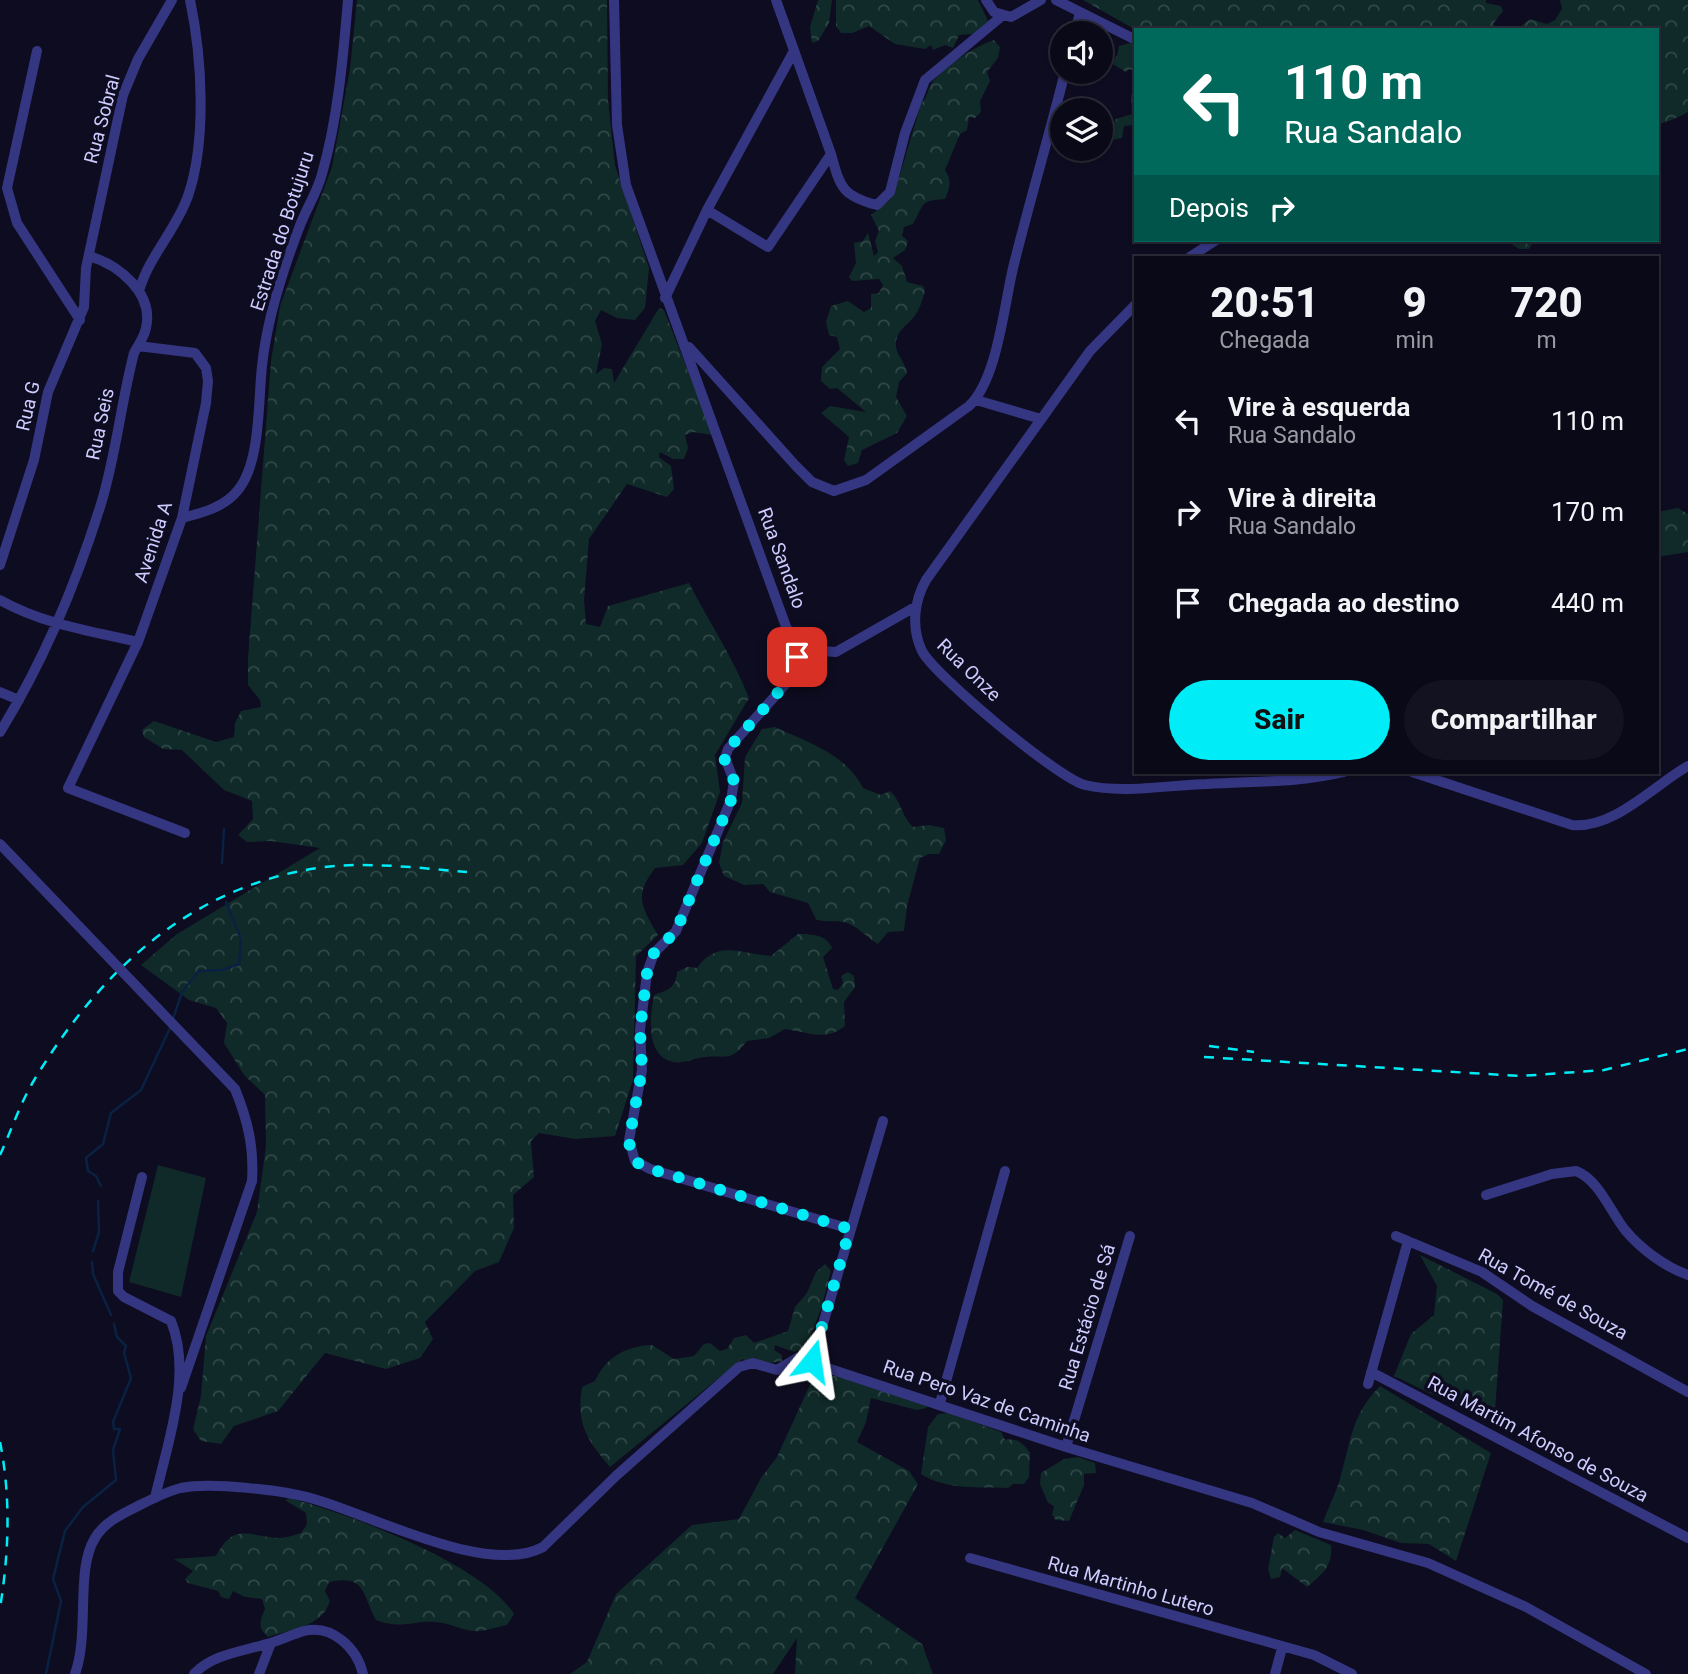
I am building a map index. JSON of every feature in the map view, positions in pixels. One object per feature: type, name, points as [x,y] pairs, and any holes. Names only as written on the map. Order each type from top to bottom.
[{"type":"street","name":"Rua Sobral","points":[[89,257],[123,95],[138,59],[172,0]]},
{"type":"street","points":[[89,257],[117,269],[139,291],[148,265],[188,196],[201,133],[196,32],[190,0]]},
{"type":"street","name":"Estrada do Botujuru","points":[[182,518],[224,503],[239,490],[248,473],[274,300],[322,174],[332,127],[348,0]]},
{"type":"street","name":"Rua Sandalo","points":[[614,0],[621,159],[666,298],[790,631],[797,657],[797,670],[728,749],[724,758],[734,781],[731,800],[676,931],[651,958],[641,1013],[642,1070],[629,1149],[635,1161],[650,1169],[850,1229]]},
{"type":"street","points":[[776,0],[840,186],[859,201],[877,205],[890,192],[905,133],[925,80],[1002,16]]},
{"type":"street","points":[[986,0],[994,12],[1010,17],[1041,0]]},
{"type":"street","points":[[1056,0],[1134,39]]},
{"type":"street","points":[[1078,21],[1080,12]]},
{"type":"street","points":[[0,200],[7,188],[37,51]]},
{"type":"street","points":[[666,298],[707,210],[794,51]]},
{"type":"street","points":[[683,340],[812,482],[834,491],[866,480],[976,400],[1003,321],[1013,267],[1062,84]]},
{"type":"street","points":[[707,210],[768,247],[831,154]]},
{"type":"street","points":[[7,188],[18,223],[80,320]]},
{"type":"street","points":[[1192,256],[1213,242]]},
{"type":"street","name":"Rua G","points":[[0,565],[34,460],[48,392],[80,320],[89,257]]},
{"type":"street","name":"Rua Seis","points":[[0,732],[58,624],[101,502],[138,346],[147,322],[139,291]]},
{"type":"street","points":[[790,631],[822,651],[836,652],[915,607],[926,580],[1090,351],[1134,306]]},
{"type":"street","name":"Avenida A","points":[[138,346],[195,353],[206,368],[206,404],[182,518],[138,642],[68,788],[185,833]]},
{"type":"street","points":[[976,400],[1041,419]]},
{"type":"street","points":[[0,600],[25,614],[138,642]]},
{"type":"street","name":"Rua Onze","points":[[915,607],[922,650],[932,664],[1055,770],[1083,785],[1154,787],[1282,782],[1332,774]]},
{"type":"street","points":[[0,692],[19,700]]},
{"type":"street","points":[[1418,774],[1572,825],[1584,826],[1597,824],[1688,766]]},
{"type":"street","points":[[0,844],[235,1089],[247,1118],[253,1150],[252,1181],[175,1408],[155,1497]]},
{"type":"street","points":[[75,1674],[85,1631],[85,1575],[95,1538],[117,1517],[155,1497],[180,1489],[211,1487],[303,1496],[465,1549],[529,1555],[543,1547],[617,1475],[739,1367],[753,1363],[777,1370],[792,1359],[812,1361],[883,1121]]},
{"type":"street","points":[[940,1404],[1005,1171]]},
{"type":"street","points":[[1486,1195],[1545,1175],[1576,1171],[1597,1190],[1626,1231],[1647,1251],[1666,1265],[1688,1275]]},
{"type":"street","points":[[142,1177],[117,1285],[124,1297],[171,1321],[180,1348],[175,1408]]},
{"type":"street","name":"Rua Estácio de Sá","points":[[1066,1447],[1130,1236]]},
{"type":"street","name":"Rua Tomé de Souza","points":[[1396,1236],[1482,1272],[1532,1306],[1688,1392]]},
{"type":"street","name":"Rua Martim Afonso de Souza","points":[[1408,1241],[1369,1378],[1688,1538]]},
{"type":"street","name":"Rua Pero Vaz de Caminha","points":[[812,1361],[1066,1447],[1252,1503],[1319,1532],[1458,1574],[1526,1607],[1646,1674]]},
{"type":"street","name":"Rua Martinho Lutero","points":[[970,1558],[1282,1648]]},
{"type":"street","points":[[194,1674],[219,1657],[306,1630],[324,1630],[346,1643],[362,1669],[354,1674]]},
{"type":"street","points":[[259,1674],[271,1643]]},
{"type":"street","points":[[1275,1674],[1282,1648],[1323,1658],[1352,1674]]},
{"type":"green space","points":[[357,0],[607,0],[608,100],[615,165],[649,268],[645,308],[635,320],[617,318],[601,310],[595,321],[602,344],[596,374],[604,368],[612,369],[614,383],[659,308],[664,310],[713,435],[693,432],[685,435],[688,448],[684,459],[673,459],[660,452],[659,457],[671,466],[674,489],[667,497],[627,484],[589,539],[584,600],[586,624],[600,627],[608,606],[689,583],[749,698],[715,755],[720,792],[702,843],[683,865],[655,868],[644,886],[644,908],[658,935],[636,956],[633,1080],[615,1136],[575,1139],[539,1133],[531,1141],[534,1177],[513,1195],[514,1228],[499,1262],[475,1271],[425,1322],[433,1339],[420,1358],[386,1369],[325,1353],[278,1411],[234,1426],[221,1444],[201,1441],[193,1429],[201,1396],[206,1336],[257,1212],[266,1146],[265,1095],[244,1075],[224,1043],[227,1023],[216,1008],[189,1000],[141,965],[177,934],[320,848],[271,841],[247,842],[238,835],[253,819],[252,801],[224,790],[182,750],[163,749],[144,737],[142,730],[154,721],[216,742],[234,737],[235,723],[241,711],[261,707],[260,700],[248,685],[248,658],[271,361],[280,306],[332,167],[350,69]]},
{"type":"green space","points":[[818,0],[832,0],[829,23],[818,41],[812,43],[810,27]]},
{"type":"green space","points":[[836,0],[978,0],[988,21],[973,34],[959,35],[953,48],[945,45],[933,50],[931,45],[925,49],[895,44],[869,26],[852,33],[841,33],[836,26]]},
{"type":"green space","points":[[1083,0],[1486,0],[1486,3],[1501,6],[1503,11],[1493,24],[1497,28],[1134,29]]},
{"type":"green space","points":[[1560,0],[1688,0],[1688,112],[1659,124],[1659,28],[1519,28],[1530,19],[1547,24],[1555,20],[1562,9]]},
{"type":"green space","points":[[994,40],[1000,47],[998,58],[987,72],[990,81],[980,101],[981,112],[975,118],[969,117],[967,130],[960,134],[945,170],[950,184],[945,199],[924,204],[913,224],[904,227],[902,236],[908,241],[905,250],[893,258],[902,266],[907,282],[923,286],[925,291],[917,312],[896,341],[907,373],[899,382],[896,397],[907,416],[897,433],[862,450],[858,463],[848,466],[844,460],[849,437],[821,413],[830,406],[866,412],[837,388],[830,389],[821,381],[822,367],[840,349],[837,337],[829,335],[826,322],[831,306],[848,301],[864,312],[871,308],[871,294],[879,293],[883,285],[879,279],[852,281],[849,277],[856,263],[854,243],[863,241],[868,233],[874,256],[878,252],[875,241],[879,231],[871,215],[890,200],[896,188],[921,104],[932,83],[961,57]]},
{"type":"green space","points":[[1130,43],[1134,45],[1134,72],[1130,69],[1126,72],[1113,64],[1119,46]]},
{"type":"green space","points":[[1134,91],[1134,125],[1124,126],[1122,138],[1113,140],[1113,124],[1116,119],[1132,114],[1131,95]]},
{"type":"green space","points":[[1509,242],[1533,242],[1529,249],[1519,249]]},
{"type":"green space","points":[[1678,508],[1688,514],[1688,552],[1659,557],[1659,512]]},
{"type":"green space","points":[[775,727],[837,758],[856,776],[863,788],[881,795],[890,791],[913,827],[929,825],[944,828],[946,840],[939,854],[920,858],[907,906],[904,931],[888,932],[878,944],[849,924],[816,919],[808,903],[770,892],[763,884],[744,885],[724,876],[719,863],[723,842],[742,803],[745,757],[762,729]]},
{"type":"green space","points":[[798,934],[818,936],[829,943],[832,948],[823,957],[833,989],[838,990],[843,983],[841,976],[848,972],[854,976],[855,987],[844,1002],[845,1026],[823,1035],[785,1029],[769,1038],[747,1041],[732,1055],[685,1062],[673,1062],[658,1052],[651,1023],[654,995],[670,988],[675,982],[677,972],[687,967],[697,968],[705,959],[721,951],[771,956]]},
{"type":"green space","points":[[158,1165],[206,1178],[181,1297],[129,1282]]},
{"type":"green space","points":[[1420,1255],[1497,1294],[1503,1300],[1494,1424],[1394,1376],[1411,1334],[1434,1315],[1437,1286]]},
{"type":"green space","points":[[825,1264],[831,1271],[821,1309],[806,1348],[794,1352],[775,1345],[774,1350],[782,1355],[782,1361],[770,1363],[742,1359],[610,1467],[585,1431],[581,1400],[582,1387],[595,1381],[611,1359],[625,1351],[652,1345],[674,1359],[694,1356],[704,1344],[710,1343],[720,1351],[727,1349],[734,1338],[746,1335],[754,1343],[788,1331],[795,1307],[807,1293],[816,1272]]},
{"type":"green space","points":[[814,1376],[839,1376],[926,1403],[927,1408],[917,1410],[871,1398],[866,1422],[857,1442],[909,1471],[918,1484],[855,1598],[922,1644],[933,1674],[795,1674],[797,1638],[773,1674],[570,1674],[587,1662],[616,1594],[692,1525],[739,1519],[761,1478],[777,1457]]},
{"type":"green space","points":[[1380,1386],[1491,1453],[1456,1561],[1429,1544],[1401,1543],[1363,1530],[1323,1522],[1339,1481],[1358,1417]]},
{"type":"green space","points":[[949,1413],[1001,1432],[1005,1440],[1022,1444],[1030,1453],[1029,1477],[1024,1484],[1013,1484],[1008,1488],[963,1487],[941,1483],[921,1474],[928,1427],[938,1414]]},
{"type":"green space","points":[[1078,1457],[1095,1463],[1096,1473],[1084,1474],[1084,1485],[1069,1521],[1056,1520],[1052,1515],[1054,1506],[1048,1503],[1040,1484],[1041,1473],[1064,1459]]},
{"type":"green space","points":[[289,1498],[378,1528],[444,1559],[498,1595],[514,1614],[507,1625],[478,1631],[436,1622],[385,1623],[376,1620],[361,1588],[350,1581],[341,1580],[329,1582],[325,1591],[330,1601],[326,1610],[313,1622],[268,1637],[260,1624],[265,1609],[262,1599],[245,1597],[233,1591],[229,1599],[221,1597],[218,1591],[188,1583],[185,1579],[193,1571],[174,1559],[216,1556],[223,1545],[236,1535],[279,1538],[301,1533],[307,1524],[306,1513],[285,1500]]},
{"type":"green space","points":[[1295,1530],[1331,1545],[1329,1564],[1307,1587],[1282,1568],[1280,1577],[1271,1579],[1268,1569],[1274,1537],[1278,1533],[1285,1538]]},
{"type":"waterway","points":[[222,863],[224,829]]},
{"type":"waterway","points":[[173,1019],[182,992],[199,971],[222,970],[239,964],[241,939],[226,902]]},
{"type":"waterway","points":[[101,1186],[96,1176],[88,1171],[86,1158],[103,1144],[111,1113],[141,1090],[171,1026]]},
{"type":"waterway","points":[[93,1251],[99,1232],[98,1201]]},
{"type":"waterway","points":[[92,1262],[93,1274],[111,1315]]},
{"type":"waterway","points":[[46,1674],[61,1601],[53,1579],[65,1531],[83,1507],[116,1480],[113,1450],[120,1429],[114,1429],[113,1422],[131,1378],[124,1353],[126,1346],[117,1337],[114,1324]]},
{"type":"railway","points":[[0,1155],[33,1082],[87,1005],[117,972],[151,942],[188,916],[227,895],[270,878],[317,868],[373,865],[467,872]]},
{"type":"railway","points":[[1209,1046],[1254,1052]]},
{"type":"railway","points":[[1204,1057],[1521,1076],[1604,1070],[1688,1049]]},
{"type":"railway","points":[[0,1442],[8,1525],[0,1608]]},
{"type":"route","points":[[797,657],[797,670],[791,678],[728,749],[724,758],[735,789],[731,800],[673,937],[651,958],[641,1013],[643,1062],[629,1149],[631,1156],[641,1166],[850,1229],[812,1361]]}]
